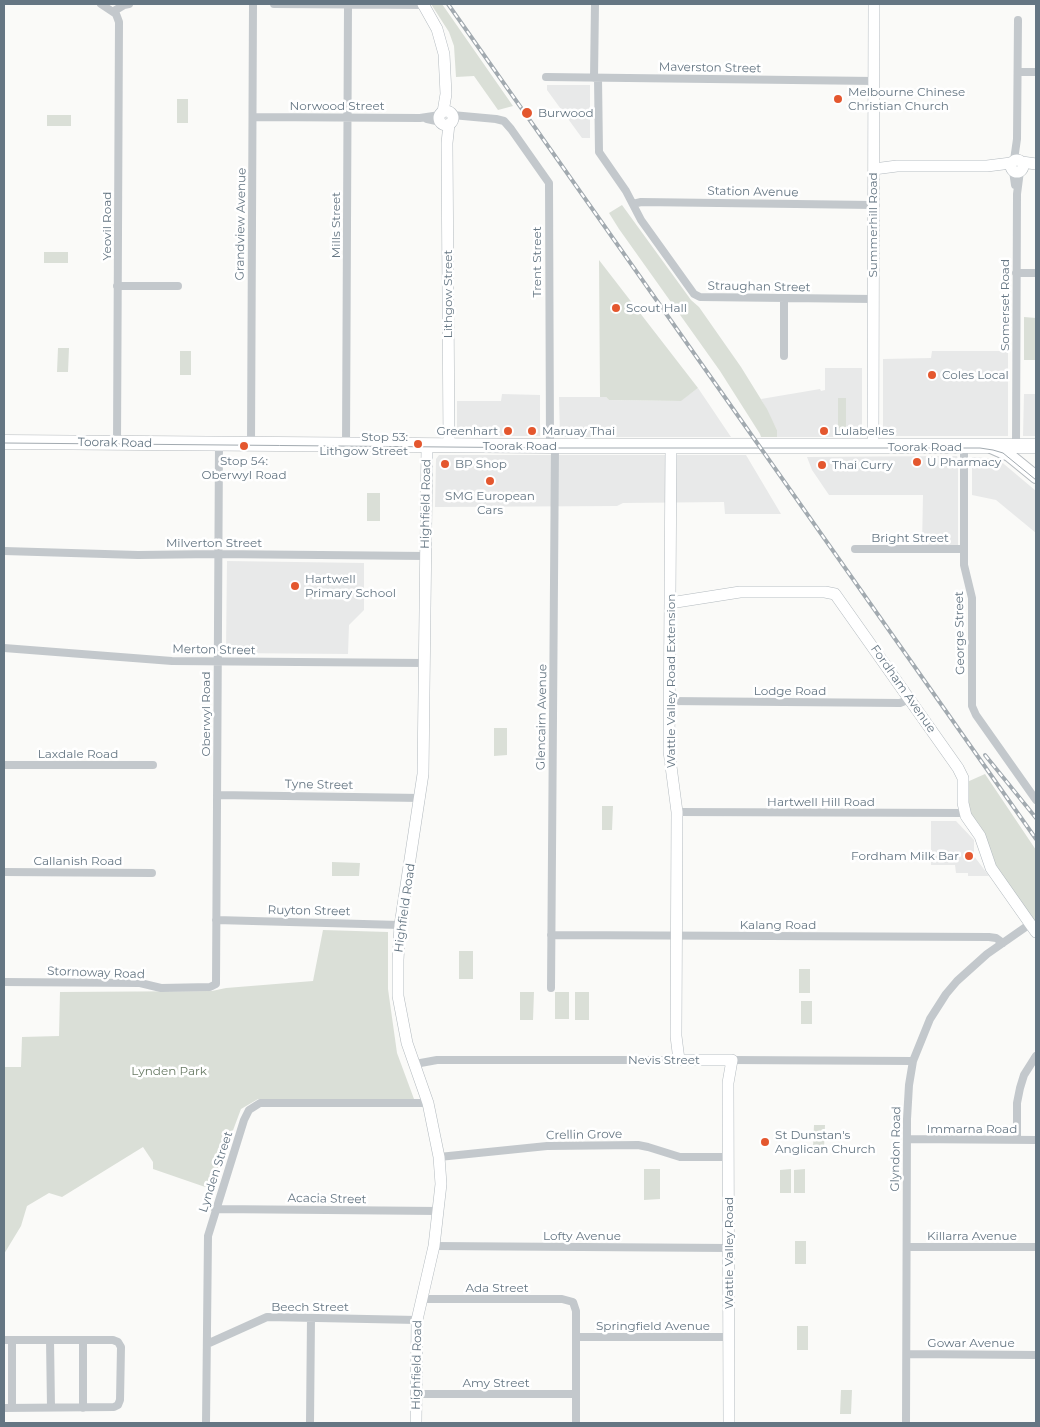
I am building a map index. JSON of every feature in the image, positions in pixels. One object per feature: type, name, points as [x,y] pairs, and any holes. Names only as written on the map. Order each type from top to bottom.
[{"type":"highway","name":"Toorak Road","points":[[4,442],[671,447],[1035,446]]},
{"type":"main road","points":[[1023,466],[1022,453],[1026,449],[1035,446]]},
{"type":"main road","points":[[988,447],[1006,452],[1036,478]]},
{"type":"street","points":[[101,4],[114,11],[129,4]]},
{"type":"street","name":"Grandview Avenue","points":[[251,444],[254,117],[253,4]]},
{"type":"street","points":[[274,4],[424,4]]},
{"type":"street","name":"Lithgow Street","points":[[424,4],[437,29],[444,54],[449,446]]},
{"type":"street","points":[[595,4],[598,150],[633,204]]},
{"type":"street","name":"Summerhill Road","points":[[872,447],[874,4]]},
{"type":"street","name":"Mills Street","points":[[346,445],[348,5]]},
{"type":"street","name":"Yeovil Road","points":[[114,11],[119,17],[117,443]]},
{"type":"street","name":"Somerset Road","points":[[1016,446],[1018,20]]},
{"type":"street","points":[[1018,72],[1036,72]]},
{"type":"street","name":"Maverston Street","points":[[546,77],[874,81]]},
{"type":"street","name":"Norwood Street","points":[[254,117],[446,118]]},
{"type":"street","name":"Trent Street","points":[[446,118],[496,119],[507,124],[549,183],[553,446]]},
{"type":"street","points":[[874,166],[1036,165]]},
{"type":"street","name":"Station Avenue","points":[[633,204],[651,202],[873,205]]},
{"type":"street","name":"Straughan Street","points":[[633,204],[641,220],[696,296],[873,299]]},
{"type":"street","points":[[1016,273],[1036,273]]},
{"type":"street","points":[[118,286],[178,286]]},
{"type":"street","points":[[784,298],[784,356]]},
{"type":"street","name":"Oberwyl Road","points":[[216,984],[219,444]]},
{"type":"street","name":"Highfield Road","points":[[416,1423],[417,1320],[434,1246],[441,1184],[439,1157],[428,1104],[407,1044],[398,996],[398,960],[400,925],[424,774],[427,446]]},
{"type":"street","name":"Glencairn Avenue","points":[[551,988],[553,446]]},
{"type":"street","name":"Wattle Valley Road Extension","points":[[671,447],[669,757],[676,812],[676,1060]]},
{"type":"street","name":"George Street","points":[[964,447],[964,569],[972,598],[973,707],[976,715],[1036,800]]},
{"type":"street","name":"Bright Street","points":[[855,549],[964,550]]},
{"type":"street","name":"Milverton Street","points":[[4,552],[138,555],[425,556]]},
{"type":"street","name":"Fordham Avenue","points":[[670,603],[740,592],[832,593],[837,596],[960,771],[965,813],[981,838],[992,868],[1033,928]]},
{"type":"street","name":"Merton Street","points":[[4,648],[218,662],[424,663]]},
{"type":"street","name":"Lodge Road","points":[[669,702],[900,702],[910,699]]},
{"type":"street","name":"Laxdale Road","points":[[4,766],[153,765]]},
{"type":"street","name":"Tyne Street","points":[[217,795],[421,798]]},
{"type":"street","name":"Hartwell Hill Road","points":[[676,812],[965,813]]},
{"type":"street","name":"Callanish Road","points":[[4,872],[152,873]]},
{"type":"street","name":"Ruyton Street","points":[[216,920],[400,925]]},
{"type":"street","name":"Glyndon Road","points":[[906,1423],[908,1097],[914,1061],[930,1019],[946,994],[967,971],[1003,942],[1033,928]]},
{"type":"street","name":"Kalang Road","points":[[551,935],[989,937],[1003,942]]},
{"type":"street","name":"Stornoway Road","points":[[4,982],[140,983],[161,988],[210,987],[216,984]]},
{"type":"street","points":[[1016,1140],[1017,1103],[1020,1088],[1024,1074],[1036,1056]]},
{"type":"street","name":"Nevis Street","points":[[414,1064],[437,1060],[914,1061]]},
{"type":"street","name":"Wattle Valley Road","points":[[728,1060],[729,1423]]},
{"type":"street","name":"Lynden Street","points":[[206,1423],[208,1236],[215,1209],[249,1110],[260,1103],[428,1104]]},
{"type":"street","name":"Immarna Road","points":[[908,1139],[1036,1140]]},
{"type":"street","name":"Crellin Grove","points":[[439,1157],[547,1146],[642,1145],[680,1157],[729,1157]]},
{"type":"street","name":"Acacia Street","points":[[215,1209],[438,1211]]},
{"type":"street","name":"Lofty Avenue","points":[[434,1246],[729,1248]]},
{"type":"street","name":"Killarra Avenue","points":[[907,1247],[1036,1247]]},
{"type":"street","name":"Ada Street","points":[[421,1299],[562,1299],[573,1302],[576,1311],[576,1337]]},
{"type":"street","name":"Beech Street","points":[[207,1344],[267,1317],[417,1320]]},
{"type":"street","points":[[310,1423],[311,1318]]},
{"type":"street","points":[[576,1337],[576,1423]]},
{"type":"street","name":"Springfield Avenue","points":[[576,1337],[730,1337]]},
{"type":"street","points":[[8,1340],[113,1340],[118,1342],[121,1347],[120,1400],[118,1405],[114,1407],[83,1408],[8,1408],[8,1340]]},
{"type":"street","points":[[50,1340],[51,1408]]},
{"type":"street","points":[[83,1340],[83,1408]]},
{"type":"street","name":"Gowar Avenue","points":[[906,1354],[1036,1354]]},
{"type":"street","name":"Amy Street","points":[[416,1394],[576,1394]]},
{"type":"shaded area","points":[[547,85],[590,85],[590,138],[582,138],[547,90]]},
{"type":"shaded area","points":[[932,351],[1008,351],[1008,436],[883,436],[883,359],[931,358]]},
{"type":"shaded area","points":[[825,368],[862,368],[862,431],[852,437],[777,437],[777,430],[761,399],[820,389],[821,391],[825,390]]},
{"type":"shaded area","points":[[698,388],[731,437],[560,437],[559,397],[606,397],[609,400],[680,401]]},
{"type":"shaded area","points":[[502,394],[540,395],[540,436],[457,436],[457,401],[501,401]]},
{"type":"shaded area","points":[[1024,394],[1036,394],[1036,436],[1023,436]]},
{"type":"shaded area","points":[[439,455],[746,455],[781,514],[725,514],[724,502],[623,503],[617,506],[435,507],[436,459]]},
{"type":"shaded area","points":[[957,456],[958,546],[922,546],[923,495],[829,495],[812,470],[807,457]]},
{"type":"shaded area","points":[[972,457],[998,459],[1036,491],[1036,533],[996,500],[972,495]]},
{"type":"shaded area","name":"Hartwell Primary School","points":[[227,561],[364,563],[364,610],[349,625],[348,654],[229,653],[226,651]]},
{"type":"shaded area","points":[[931,821],[956,821],[974,840],[974,856],[989,876],[968,876],[968,873],[956,873],[955,865],[931,865]]},
{"type":"green space","points":[[431,4],[442,4],[513,106],[498,110],[474,76],[456,77],[454,46],[449,32]]},
{"type":"green space","points":[[177,99],[188,99],[188,123],[177,123]]},
{"type":"green space","points":[[47,115],[71,115],[71,126],[47,126]]},
{"type":"green space","points":[[622,205],[691,300],[699,307],[741,367],[767,409],[777,430],[777,437],[761,437],[720,371],[619,229],[609,213]]},
{"type":"green space","points":[[44,252],[68,252],[68,263],[44,263]]},
{"type":"green space","points":[[599,260],[698,388],[681,401],[609,400],[606,397],[600,397]]},
{"type":"green space","points":[[1024,317],[1036,318],[1036,360],[1024,360]]},
{"type":"green space","points":[[58,348],[69,348],[68,372],[57,372]]},
{"type":"green space","points":[[180,351],[191,351],[191,375],[180,375]]},
{"type":"green space","points":[[838,398],[846,398],[846,437],[838,437]]},
{"type":"green space","points":[[367,493],[380,493],[380,521],[367,521]]},
{"type":"green space","points":[[494,728],[507,728],[507,755],[494,756]]},
{"type":"green space","points":[[985,774],[1036,850],[1036,926],[993,862],[994,859],[982,829],[973,819],[969,810],[967,782]]},
{"type":"green space","points":[[602,806],[613,806],[612,830],[602,830]]},
{"type":"green space","points":[[332,862],[360,863],[359,876],[332,876]]},
{"type":"green space","name":"Lynden Park","points":[[323,930],[388,932],[388,989],[397,1053],[414,1099],[258,1099],[241,1109],[211,1189],[153,1169],[153,1162],[143,1147],[62,1197],[49,1193],[27,1206],[21,1226],[4,1254],[4,1067],[21,1067],[22,1037],[59,1036],[60,992],[212,991],[226,988],[313,981]]},
{"type":"green space","points":[[459,951],[473,951],[473,979],[459,979]]},
{"type":"green space","points":[[799,969],[810,969],[810,993],[799,993]]},
{"type":"green space","points":[[520,992],[534,992],[533,1020],[520,1020]]},
{"type":"green space","points":[[555,992],[569,992],[569,1019],[555,1019]]},
{"type":"green space","points":[[575,992],[589,992],[589,1020],[575,1020]]},
{"type":"green space","points":[[801,1001],[812,1001],[812,1024],[801,1024]]},
{"type":"green space","points":[[814,1125],[825,1125],[824,1149],[813,1148]]},
{"type":"green space","points":[[644,1169],[660,1169],[660,1199],[644,1200]]},
{"type":"green space","points":[[791,1169],[791,1193],[780,1193],[780,1170]]},
{"type":"green space","points":[[805,1169],[805,1193],[794,1193],[794,1170]]},
{"type":"green space","points":[[795,1241],[806,1241],[806,1264],[795,1264]]},
{"type":"green space","points":[[797,1326],[808,1326],[808,1350],[797,1350]]},
{"type":"green space","points":[[841,1390],[852,1390],[851,1414],[840,1414]]},
{"type":"tram line","points":[[4,443],[555,448],[980,448],[1003,453],[1036,480]]},
{"type":"railway","points":[[448,4],[1036,839]]},
{"type":"railway","points":[[985,755],[1036,818]]},
{"type":"place","name":"Melbourne Chinese Christian Church","points":[[838,99]]},
{"type":"place","name":"Burwood","points":[[527,113]]},
{"type":"place","name":"Scout Hall","points":[[616,308]]},
{"type":"place","name":"Coles Local","points":[[932,375]]},
{"type":"place","name":"Greenhart","points":[[508,431]]},
{"type":"place","name":"Maruay Thai","points":[[532,431]]},
{"type":"place","name":"Lulabelles","points":[[824,431]]},
{"type":"place","name":"Stop 53: Lithgow Street","points":[[418,444]]},
{"type":"place","name":"Stop 54: Oberwyl Road","points":[[244,446]]},
{"type":"place","name":"U Pharmacy","points":[[917,462]]},
{"type":"place","name":"BP Shop","points":[[445,464]]},
{"type":"place","name":"Thai Curry","points":[[822,465]]},
{"type":"place","name":"SMG European Cars","points":[[490,481]]},
{"type":"place","name":"Hartwell Primary School","points":[[295,586]]},
{"type":"place","name":"Fordham Milk Bar","points":[[969,856]]},
{"type":"place","name":"St Dunstan's Anglican Church","points":[[765,1142]]}]
